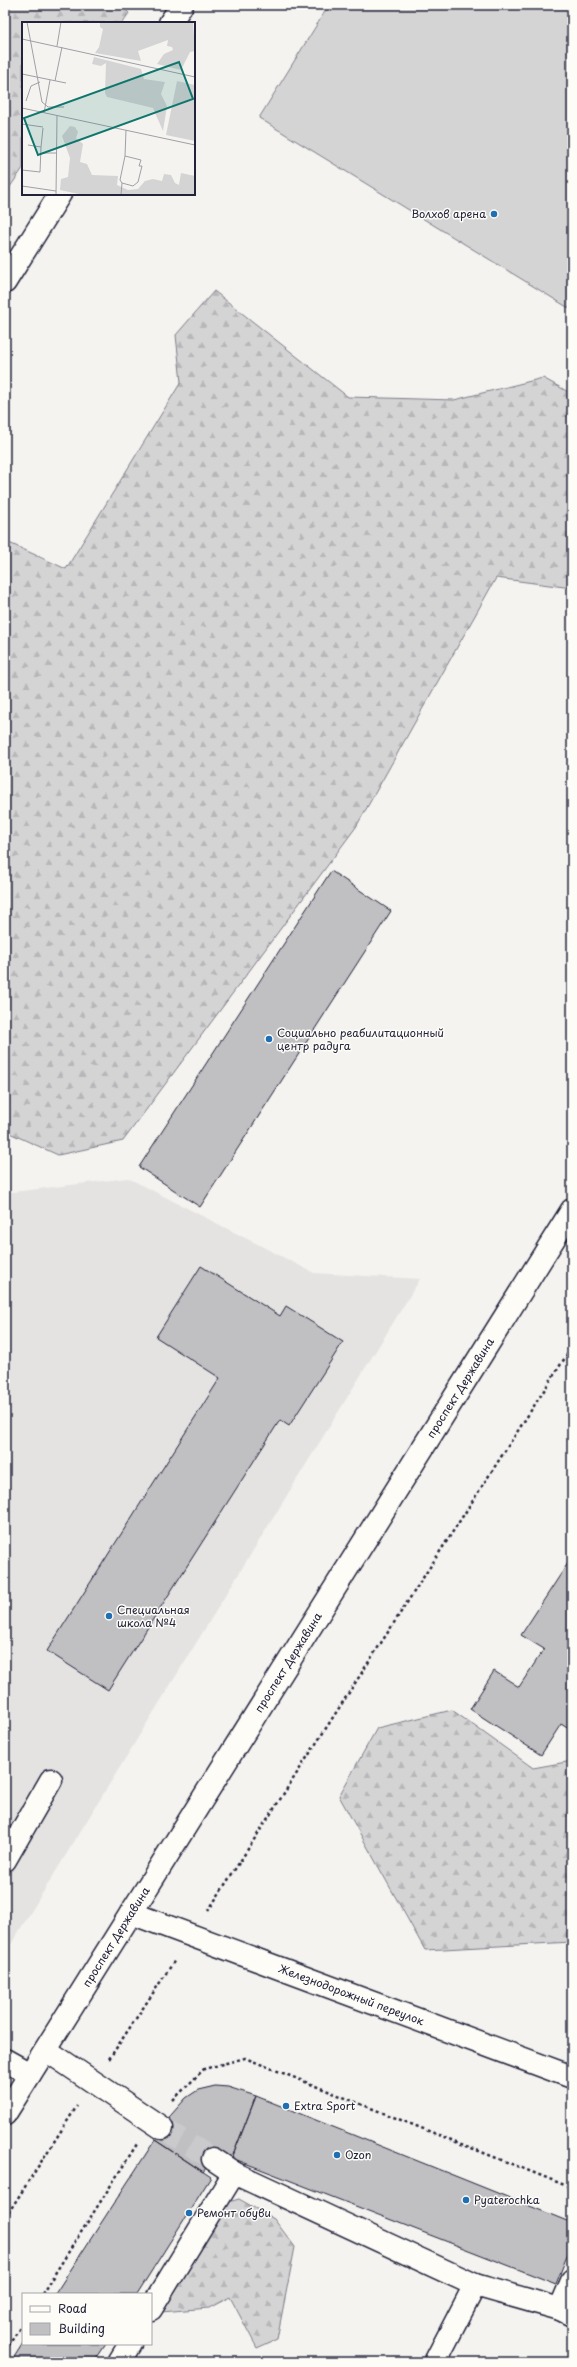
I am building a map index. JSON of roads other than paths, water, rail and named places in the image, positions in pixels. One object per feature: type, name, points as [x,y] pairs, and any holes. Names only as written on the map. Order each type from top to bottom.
[{"type":"main road","points":[[171,22],[182,5]]},
{"type":"main road","points":[[5,282],[59,195]]},
{"type":"main road","name":"проспект Державина","points":[[5,2114],[572,1210]]},
{"type":"main road","points":[[5,1860],[51,1780]]},
{"type":"main road","name":"Железнодорожный переулок","points":[[131,1914],[572,2077]]},
{"type":"main road","points":[[46,2050],[157,2125]]},
{"type":"main road","points":[[5,2060],[30,2074]]},
{"type":"main road","points":[[213,2159],[234,2173],[475,2285],[566,2312],[572,2281]]},
{"type":"main road","points":[[152,2308],[234,2173]]},
{"type":"main road","points":[[436,2362],[475,2285]]},
{"type":"main road","points":[[119,2362],[129,2345]]},
{"type":"tunnel","points":[[162,2128],[213,2159]]},
{"type":"place","name":"Волхов арена","points":[[494,214]]},
{"type":"place","name":"Социально реабилитационный центр радуга","points":[[269,1039]]},
{"type":"place","name":"Специальная школа №4","points":[[109,1616]]},
{"type":"place","name":"Extra Sport","points":[[286,2106]]},
{"type":"place","name":"Ozon","points":[[337,2155]]},
{"type":"place","name":"Pyaterochka","points":[[466,2200]]},
{"type":"place","name":"Ремонт обуви","points":[[189,2213]]}]
